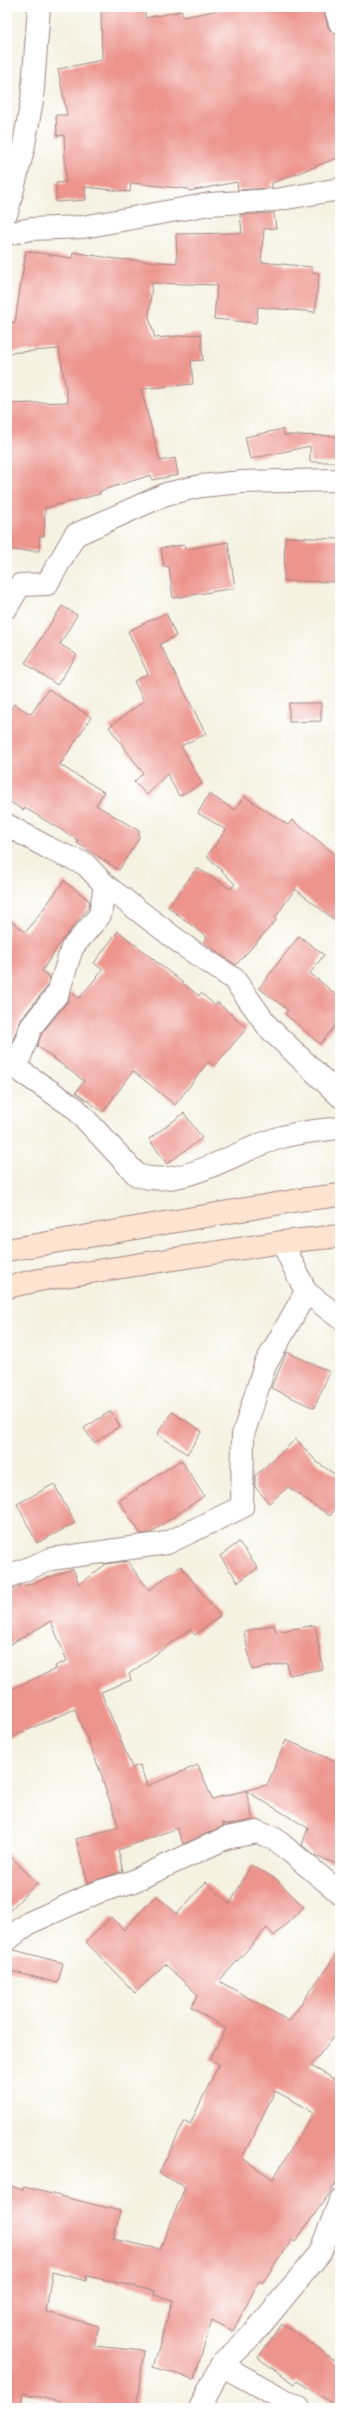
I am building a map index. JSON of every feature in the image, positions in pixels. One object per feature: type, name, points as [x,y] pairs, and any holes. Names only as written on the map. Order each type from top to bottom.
[{"type":"main road","points":[[7,1250],[299,1200],[340,1196]]},
{"type":"main road","points":[[7,1287],[39,1280],[282,1242],[340,1236]]},
{"type":"street","points":[[7,212],[23,150],[32,100],[39,7]]},
{"type":"street","points":[[335,7],[340,23]]},
{"type":"street","points":[[7,234],[31,230],[83,227],[210,204],[275,200],[340,189]]},
{"type":"street","points":[[7,607],[20,585],[47,584],[75,534],[166,494],[201,486],[242,482],[340,480]]},
{"type":"street","points":[[7,825],[52,850],[85,864],[105,885],[186,947],[234,979],[269,1028],[340,1096]]},
{"type":"street","points":[[105,885],[100,915],[72,948],[58,993],[31,1027],[12,1064],[75,1108],[136,1175],[150,1180],[184,1175],[282,1137],[340,1128]]},
{"type":"street","points":[[282,1242],[306,1292],[340,1318]]},
{"type":"street","points":[[7,1577],[51,1559],[167,1543],[242,1507],[243,1435],[265,1365],[306,1292]]},
{"type":"street","points":[[7,1940],[29,1923],[98,1892],[131,1882],[226,1838],[258,1832],[275,1838],[340,1893]]},
{"type":"street","points":[[200,2408],[221,2365],[254,2333],[320,2252],[340,2202]]},
{"type":"street","points":[[221,2365],[299,2408]]},
{"type":"building","points":[[235,7],[323,7],[328,27],[332,32],[339,35],[340,43],[340,157],[272,183],[272,188],[238,190],[237,182],[189,191],[189,189],[131,183],[130,192],[85,187],[86,200],[56,202],[56,183],[66,182],[64,135],[57,136],[56,115],[67,115],[58,69],[102,60],[101,8],[145,8],[145,18],[182,11],[183,17]]},
{"type":"building","points":[[274,213],[276,228],[264,229],[261,262],[312,267],[312,272],[319,273],[315,312],[258,307],[256,323],[214,319],[217,285],[152,283],[149,317],[155,338],[201,334],[203,360],[191,361],[193,384],[141,389],[160,461],[175,458],[178,475],[152,480],[151,475],[100,491],[100,494],[45,508],[44,536],[40,536],[39,551],[7,550],[7,404],[68,402],[59,349],[7,353],[7,323],[15,322],[26,251],[72,258],[73,252],[116,259],[177,263],[176,234],[242,233],[240,215]]},
{"type":"building","points":[[283,429],[284,435],[336,436],[336,462],[310,462],[310,446],[250,459],[245,437]]},
{"type":"building","points":[[285,537],[340,539],[340,582],[284,581]]},
{"type":"building","points":[[228,542],[235,588],[173,598],[169,566],[164,567],[161,548],[184,545],[185,549]]},
{"type":"building","points":[[62,606],[77,615],[60,644],[77,655],[57,685],[25,663]]},
{"type":"building","points":[[166,613],[176,636],[160,644],[206,734],[181,746],[202,784],[179,796],[167,774],[147,795],[134,782],[143,773],[109,727],[144,701],[134,681],[148,674],[128,631]]},
{"type":"building","points":[[48,689],[91,717],[60,765],[104,792],[96,805],[139,831],[139,838],[119,870],[77,843],[78,840],[25,808],[23,810],[7,800],[7,716],[14,704],[31,714]]},
{"type":"building","points":[[289,703],[321,703],[321,721],[289,722]]},
{"type":"building","points":[[209,794],[235,810],[244,796],[288,825],[292,820],[340,858],[340,924],[295,889],[275,918],[277,919],[236,965],[203,942],[207,937],[168,907],[197,868],[231,889],[235,884],[207,856],[226,830],[198,813]]},
{"type":"building","points":[[64,881],[90,901],[88,908],[62,940],[42,971],[50,977],[47,987],[21,1019],[10,1047],[7,1047],[7,918],[26,932]]},
{"type":"building","points":[[118,931],[199,996],[201,993],[215,1005],[217,1002],[247,1028],[214,1066],[208,1062],[175,1105],[133,1071],[103,1112],[76,1092],[84,1081],[37,1046],[42,1033],[68,1001],[71,992],[79,998],[103,970],[94,963]]},
{"type":"building","points":[[299,936],[324,955],[310,973],[340,998],[340,1020],[320,1044],[285,1014],[288,1010],[259,988]]},
{"type":"building","points":[[184,1113],[202,1138],[167,1164],[149,1139]]},
{"type":"building","points":[[287,1352],[330,1372],[314,1408],[271,1388]]},
{"type":"building","points":[[111,1411],[120,1426],[94,1443],[84,1428]]},
{"type":"building","points":[[172,1412],[202,1431],[187,1454],[157,1434]]},
{"type":"building","points":[[296,1439],[317,1462],[340,1478],[340,1502],[330,1516],[288,1487],[269,1503],[255,1487],[255,1476]]},
{"type":"building","points":[[181,1460],[204,1496],[150,1533],[141,1534],[119,1501]]},
{"type":"building","points":[[54,1484],[75,1523],[37,1543],[17,1504]]},
{"type":"building","points":[[239,1542],[258,1568],[238,1582],[220,1556]]},
{"type":"building","points":[[127,1561],[149,1590],[181,1566],[220,1616],[195,1635],[190,1629],[129,1674],[131,1680],[101,1692],[132,1768],[140,1765],[147,1786],[198,1765],[212,1799],[267,1785],[286,1740],[340,1763],[340,1865],[315,1856],[302,1845],[308,1828],[246,1791],[253,1820],[227,1825],[222,1823],[224,1826],[183,1844],[177,1828],[118,1850],[123,1871],[88,1883],[76,1839],[119,1827],[102,1779],[103,1778],[75,1709],[7,1739],[7,1691],[56,1669],[55,1666],[67,1661],[51,1621],[7,1646],[7,1593],[23,1584],[24,1586],[73,1569],[79,1584],[106,1564]]},
{"type":"building","points":[[274,1625],[276,1632],[315,1625],[323,1669],[289,1675],[287,1663],[252,1670],[244,1631]]},
{"type":"building","points":[[7,1853],[37,1883],[7,1913]]},
{"type":"building","points":[[251,1865],[276,1879],[304,1907],[274,1936],[267,1928],[219,1981],[289,2021],[340,1949],[340,2028],[311,2066],[340,2082],[340,2178],[295,2242],[292,2240],[262,2283],[259,2281],[233,2331],[212,2320],[194,2379],[153,2367],[173,2300],[154,2295],[155,2291],[87,2276],[86,2281],[52,2272],[46,2312],[99,2326],[94,2346],[144,2351],[136,2408],[84,2408],[23,2393],[20,2408],[7,2408],[7,2185],[23,2190],[24,2187],[120,2211],[113,2239],[160,2249],[185,2187],[159,2173],[185,2121],[190,2124],[219,2064],[210,2059],[226,2029],[191,2007],[198,1995],[165,1964],[135,1993],[86,1942],[111,1917],[124,1930],[156,1895],[177,1914],[206,1882],[230,1904]],"holes":[[[275,2091],[314,2112],[273,2179],[242,2158]]]},
{"type":"building","points":[[14,1950],[63,1963],[58,1983],[7,1970],[7,1952]]},
{"type":"building","points":[[282,2323],[340,2364],[340,2408],[297,2381],[295,2384],[258,2358]]}]
